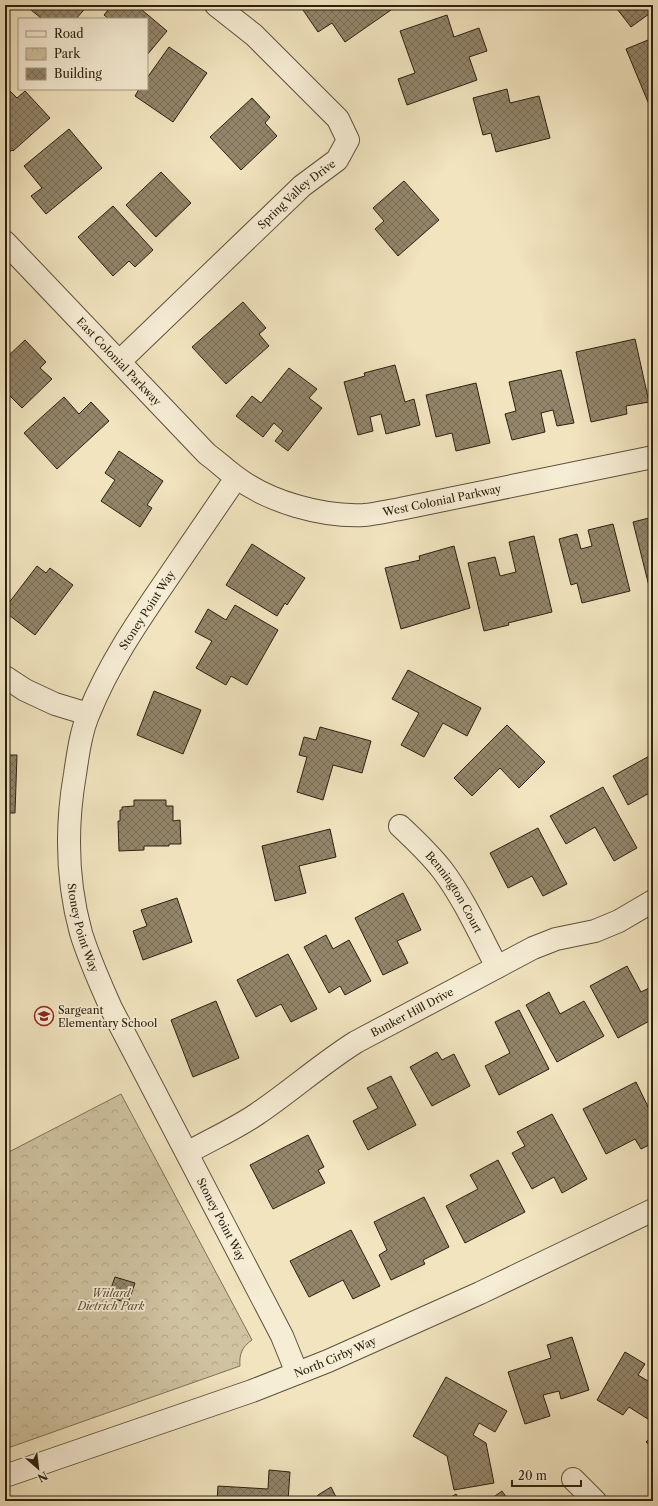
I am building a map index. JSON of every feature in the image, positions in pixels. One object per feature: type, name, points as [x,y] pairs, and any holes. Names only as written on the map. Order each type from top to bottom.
[{"type":"street","name":"Spring Valley Drive","points":[[120,361],[302,186],[337,160],[348,140],[338,119],[259,40],[216,5]]},
{"type":"street","name":"East Colonial Parkway","points":[[5,242],[207,454],[236,478]]},
{"type":"street","name":"West Colonial Parkway","points":[[236,478],[266,494],[300,507],[332,514],[364,515],[400,509],[653,457]]},
{"type":"street","name":"Stoney Point Way","points":[[236,478],[125,642],[106,676],[88,714],[78,755],[71,796],[69,834],[71,873],[78,919],[92,964],[111,1008],[282,1336],[297,1373]]},
{"type":"street","points":[[5,677],[25,690],[55,704],[88,714]]},
{"type":"street","name":"Bennington Court","points":[[400,826],[422,847],[443,871],[459,895],[497,967]]},
{"type":"street","name":"Bunker Hill Drive","points":[[187,1153],[255,1116],[287,1093],[332,1057],[356,1042],[533,948],[556,939],[595,931],[619,921],[653,901]]},
{"type":"street","name":"North Cirby Way","points":[[5,1476],[252,1391],[297,1373],[480,1293],[653,1210]]},
{"type":"street","points":[[573,1479],[595,1501]]},
{"type":"green space","name":"Wiilard Dietrich Park","points":[[121,1094],[252,1340],[242,1351],[240,1366],[5,1449],[5,1154]]},
{"type":"building","points":[[25,5],[88,5],[77,18],[41,18]]},
{"type":"building","points":[[112,5],[136,5],[167,31],[148,54],[148,18],[108,18],[104,15]]},
{"type":"building","points":[[310,5],[387,5],[391,10],[345,42],[332,23],[318,32],[303,10]]},
{"type":"building","points":[[614,5],[653,5],[653,11],[631,27]]},
{"type":"building","points":[[447,15],[454,37],[479,28],[487,51],[469,57],[477,80],[407,105],[398,79],[415,73],[400,31]]},
{"type":"building","points":[[653,38],[653,111],[626,49]]},
{"type":"building","points":[[169,47],[207,73],[173,122],[135,96],[138,90],[148,90],[148,77]]},
{"type":"building","points":[[8,89],[17,98],[25,91],[50,118],[13,151],[12,150],[5,156],[5,92]]},
{"type":"building","points":[[507,89],[510,103],[539,96],[550,138],[496,152],[491,133],[483,135],[473,98]]},
{"type":"building","points":[[252,98],[270,117],[265,123],[277,136],[241,170],[210,137]]},
{"type":"building","points":[[69,129],[102,168],[46,214],[31,196],[42,188],[24,166]]},
{"type":"building","points":[[161,172],[191,203],[156,237],[126,205]]},
{"type":"building","points":[[404,181],[439,220],[398,256],[375,229],[384,221],[373,208]]},
{"type":"building","points":[[113,206],[153,250],[135,267],[129,261],[113,276],[78,237]]},
{"type":"building","points":[[243,302],[266,328],[259,334],[269,346],[226,384],[192,347]]},
{"type":"building","points":[[635,339],[649,402],[626,406],[627,414],[591,422],[576,352]]},
{"type":"building","points":[[25,340],[46,362],[40,368],[52,379],[22,408],[5,391],[5,359]]},
{"type":"building","points":[[395,365],[405,402],[414,399],[420,425],[386,434],[381,414],[370,417],[373,431],[358,435],[344,382],[365,376],[364,373]]},
{"type":"building","points":[[289,368],[317,389],[309,398],[322,408],[288,451],[275,441],[283,431],[274,423],[263,437],[236,416],[252,396],[261,403]]},
{"type":"building","points":[[561,370],[574,423],[557,426],[553,410],[541,413],[545,432],[512,440],[505,414],[516,411],[509,382]]},
{"type":"building","points":[[476,383],[490,443],[456,451],[452,433],[436,437],[426,395]]},
{"type":"building","points":[[64,397],[79,414],[91,402],[109,421],[57,469],[24,433]]},
{"type":"building","points":[[119,451],[163,481],[147,505],[152,508],[140,527],[101,501],[115,480],[105,473]]},
{"type":"building","points":[[653,517],[653,593],[651,594],[633,522]]},
{"type":"building","points":[[613,524],[630,591],[582,603],[577,583],[571,585],[559,539],[577,534],[581,549],[592,546],[588,530]]},
{"type":"building","points":[[534,536],[552,612],[508,623],[509,625],[484,631],[468,563],[495,557],[500,576],[516,572],[509,542]]},
{"type":"building","points":[[252,544],[305,578],[287,605],[285,603],[277,616],[226,585]]},
{"type":"building","points":[[454,546],[470,608],[401,629],[385,568],[420,560],[419,556]]},
{"type":"building","points":[[37,566],[46,573],[50,568],[73,585],[35,635],[5,612],[5,608]]},
{"type":"building","points":[[235,605],[278,630],[247,685],[231,676],[226,685],[196,668],[212,641],[195,632],[208,609],[226,620]]},
{"type":"building","points":[[408,670],[481,708],[467,736],[443,723],[424,757],[401,745],[419,713],[392,699]]},
{"type":"building","points":[[154,691],[201,710],[183,754],[137,735]]},
{"type":"building","points":[[507,725],[545,762],[519,788],[500,768],[472,796],[454,778]]},
{"type":"building","points":[[320,727],[371,741],[362,773],[333,765],[323,800],[297,792],[307,757],[299,755],[304,737],[316,740]]},
{"type":"building","points":[[653,754],[653,791],[628,805],[613,776]]},
{"type":"building","points":[[5,755],[17,755],[15,813],[5,813]]},
{"type":"building","points":[[603,787],[637,848],[614,861],[595,827],[566,844],[550,816]]},
{"type":"building","points":[[134,800],[166,800],[166,806],[173,806],[173,821],[180,820],[181,844],[169,844],[169,846],[144,846],[144,850],[119,851],[118,821],[120,821],[120,810],[122,810],[122,807],[134,806]]},
{"type":"building","points":[[538,828],[567,884],[543,896],[532,876],[508,888],[490,853]]},
{"type":"building","points":[[330,829],[336,857],[299,866],[306,893],[275,901],[262,846]]},
{"type":"building","points":[[403,893],[421,930],[397,941],[408,963],[383,975],[355,918]]},
{"type":"building","points":[[177,898],[192,942],[143,960],[133,931],[147,926],[141,910]]},
{"type":"building","points":[[326,935],[333,949],[349,940],[371,981],[345,995],[340,986],[329,993],[304,947]]},
{"type":"building","points":[[288,954],[317,1009],[291,1022],[281,1004],[256,1017],[237,980]]},
{"type":"building","points":[[627,966],[641,992],[653,986],[653,1019],[618,1038],[590,986]]},
{"type":"building","points":[[549,992],[560,1014],[584,1001],[604,1036],[557,1062],[526,1005]]},
{"type":"building","points":[[216,1001],[239,1058],[193,1077],[171,1020]]},
{"type":"building","points":[[519,1010],[549,1069],[499,1095],[485,1066],[510,1053],[495,1022]]},
{"type":"building","points":[[437,1052],[442,1060],[454,1054],[470,1086],[432,1106],[410,1067]]},
{"type":"building","points":[[391,1076],[416,1125],[368,1150],[353,1121],[378,1108],[367,1088]]},
{"type":"building","points":[[636,1082],[653,1117],[653,1143],[641,1149],[635,1139],[606,1154],[583,1109]]},
{"type":"building","points":[[552,1114],[587,1179],[562,1193],[554,1177],[532,1189],[512,1153],[525,1146],[517,1132]]},
{"type":"building","points":[[308,1135],[324,1167],[318,1170],[325,1183],[273,1209],[250,1165]]},
{"type":"building","points":[[498,1160],[525,1212],[465,1243],[446,1206],[478,1189],[470,1175]]},
{"type":"building","points":[[424,1197],[449,1247],[423,1260],[425,1264],[391,1280],[379,1255],[387,1250],[374,1222]]},
{"type":"building","points":[[351,1230],[380,1286],[353,1299],[343,1280],[309,1297],[290,1261]]},
{"type":"building","points":[[115,1277],[135,1283],[128,1303],[108,1297]]},
{"type":"building","points":[[572,1337],[589,1390],[561,1399],[559,1391],[543,1395],[550,1416],[525,1424],[508,1372],[551,1358],[547,1345]]},
{"type":"building","points":[[625,1352],[645,1364],[638,1375],[653,1384],[653,1418],[651,1421],[629,1407],[623,1415],[597,1400]]},
{"type":"building","points":[[446,1377],[507,1411],[495,1432],[479,1423],[473,1435],[486,1443],[494,1483],[454,1490],[447,1456],[413,1436]]},
{"type":"building","points":[[653,1435],[653,1448],[646,1442]]},
{"type":"building","points":[[269,1470],[290,1472],[288,1501],[217,1501],[218,1486],[268,1489]]},
{"type":"building","points":[[331,1487],[338,1501],[313,1501],[318,1495]]},
{"type":"building","points":[[502,1491],[509,1501],[488,1501]]},
{"type":"building","points":[[456,1494],[460,1501],[445,1501]]},
{"type":"place","name":"Sargeant Elementary School","points":[[44,1016]]}]
